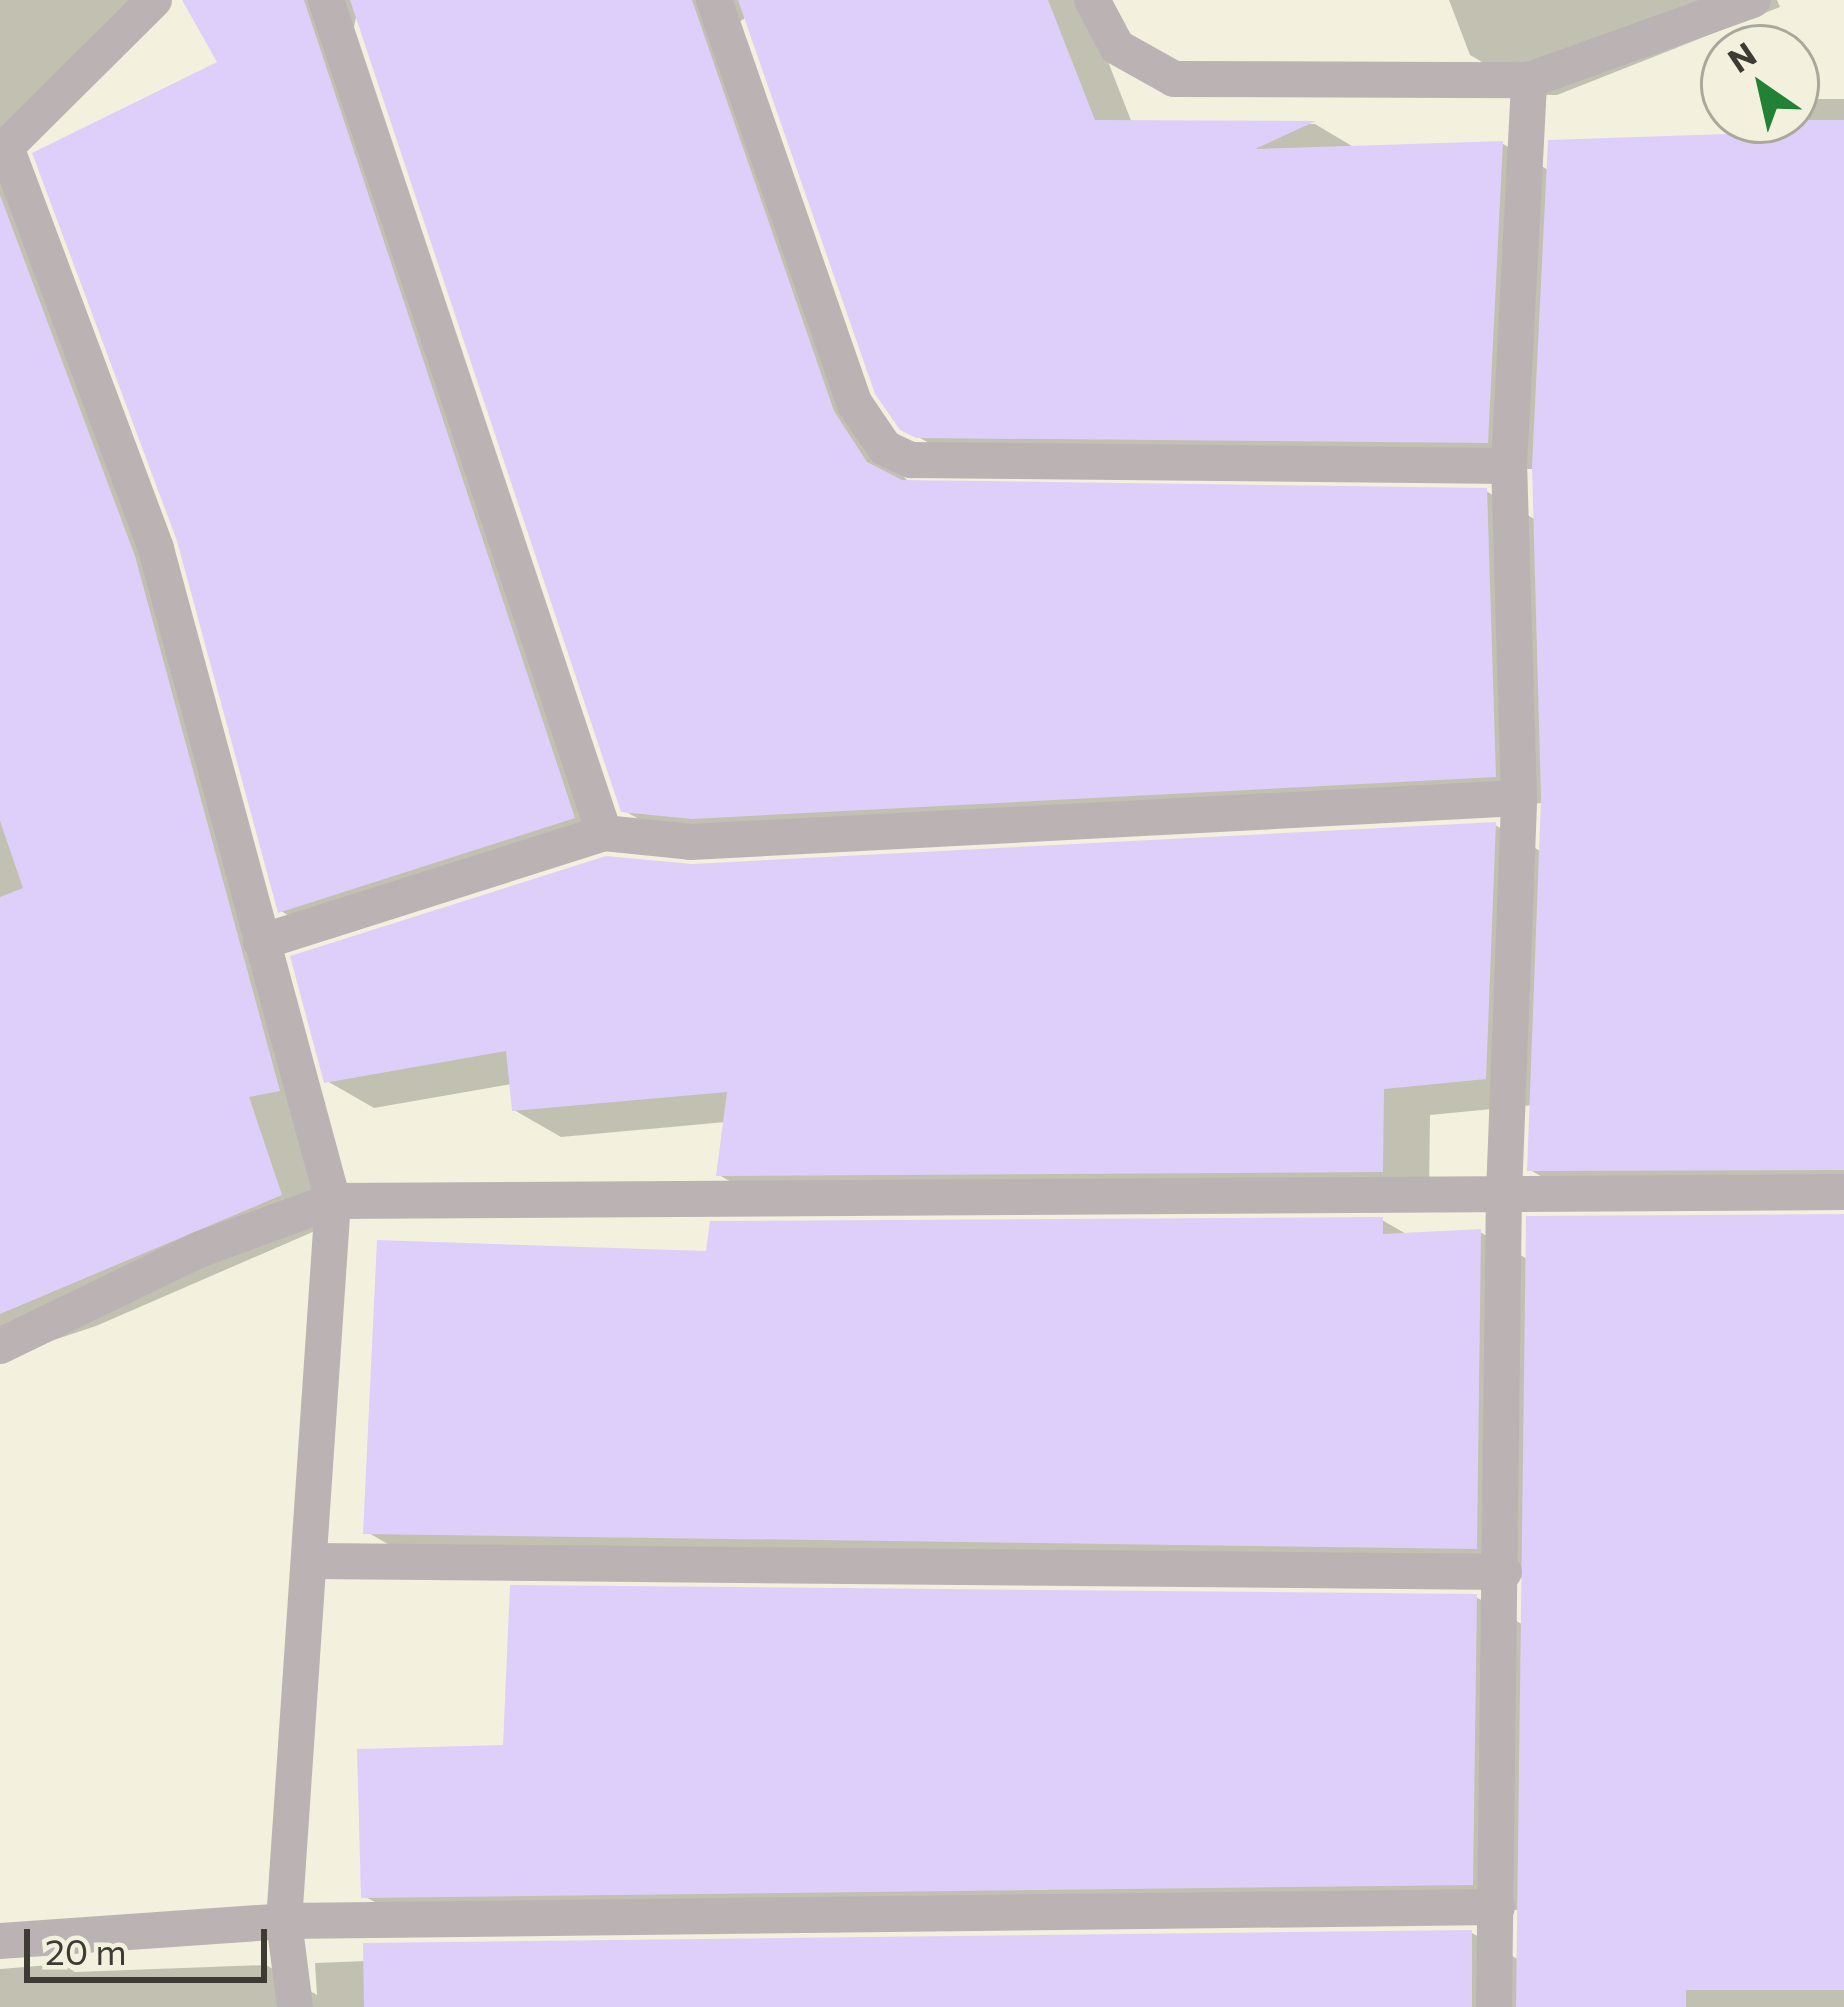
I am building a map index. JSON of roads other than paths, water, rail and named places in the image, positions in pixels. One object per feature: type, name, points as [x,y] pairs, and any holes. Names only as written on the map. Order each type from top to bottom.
[{"type":"street","points":[[154,0],[3,150],[156,549],[333,1201],[314,1561],[284,1921],[295,2007]]},
{"type":"street","points":[[326,0],[604,833]]},
{"type":"street","points":[[714,0],[855,404],[885,448],[910,460],[1509,466]]},
{"type":"street","points":[[1106,6],[1117,47],[1174,79],[1529,80],[1753,0]]},
{"type":"street","points":[[1494,2007],[1504,1572],[1504,1194],[1520,798],[1509,466],[1529,80]]},
{"type":"street","points":[[261,942],[604,833],[692,842],[1520,798]]},
{"type":"street","points":[[0,1346],[201,1250],[333,1201],[1844,1192]]},
{"type":"street","points":[[314,1561],[1504,1572]]},
{"type":"street","points":[[0,1941],[284,1921],[1497,1907]]}]
